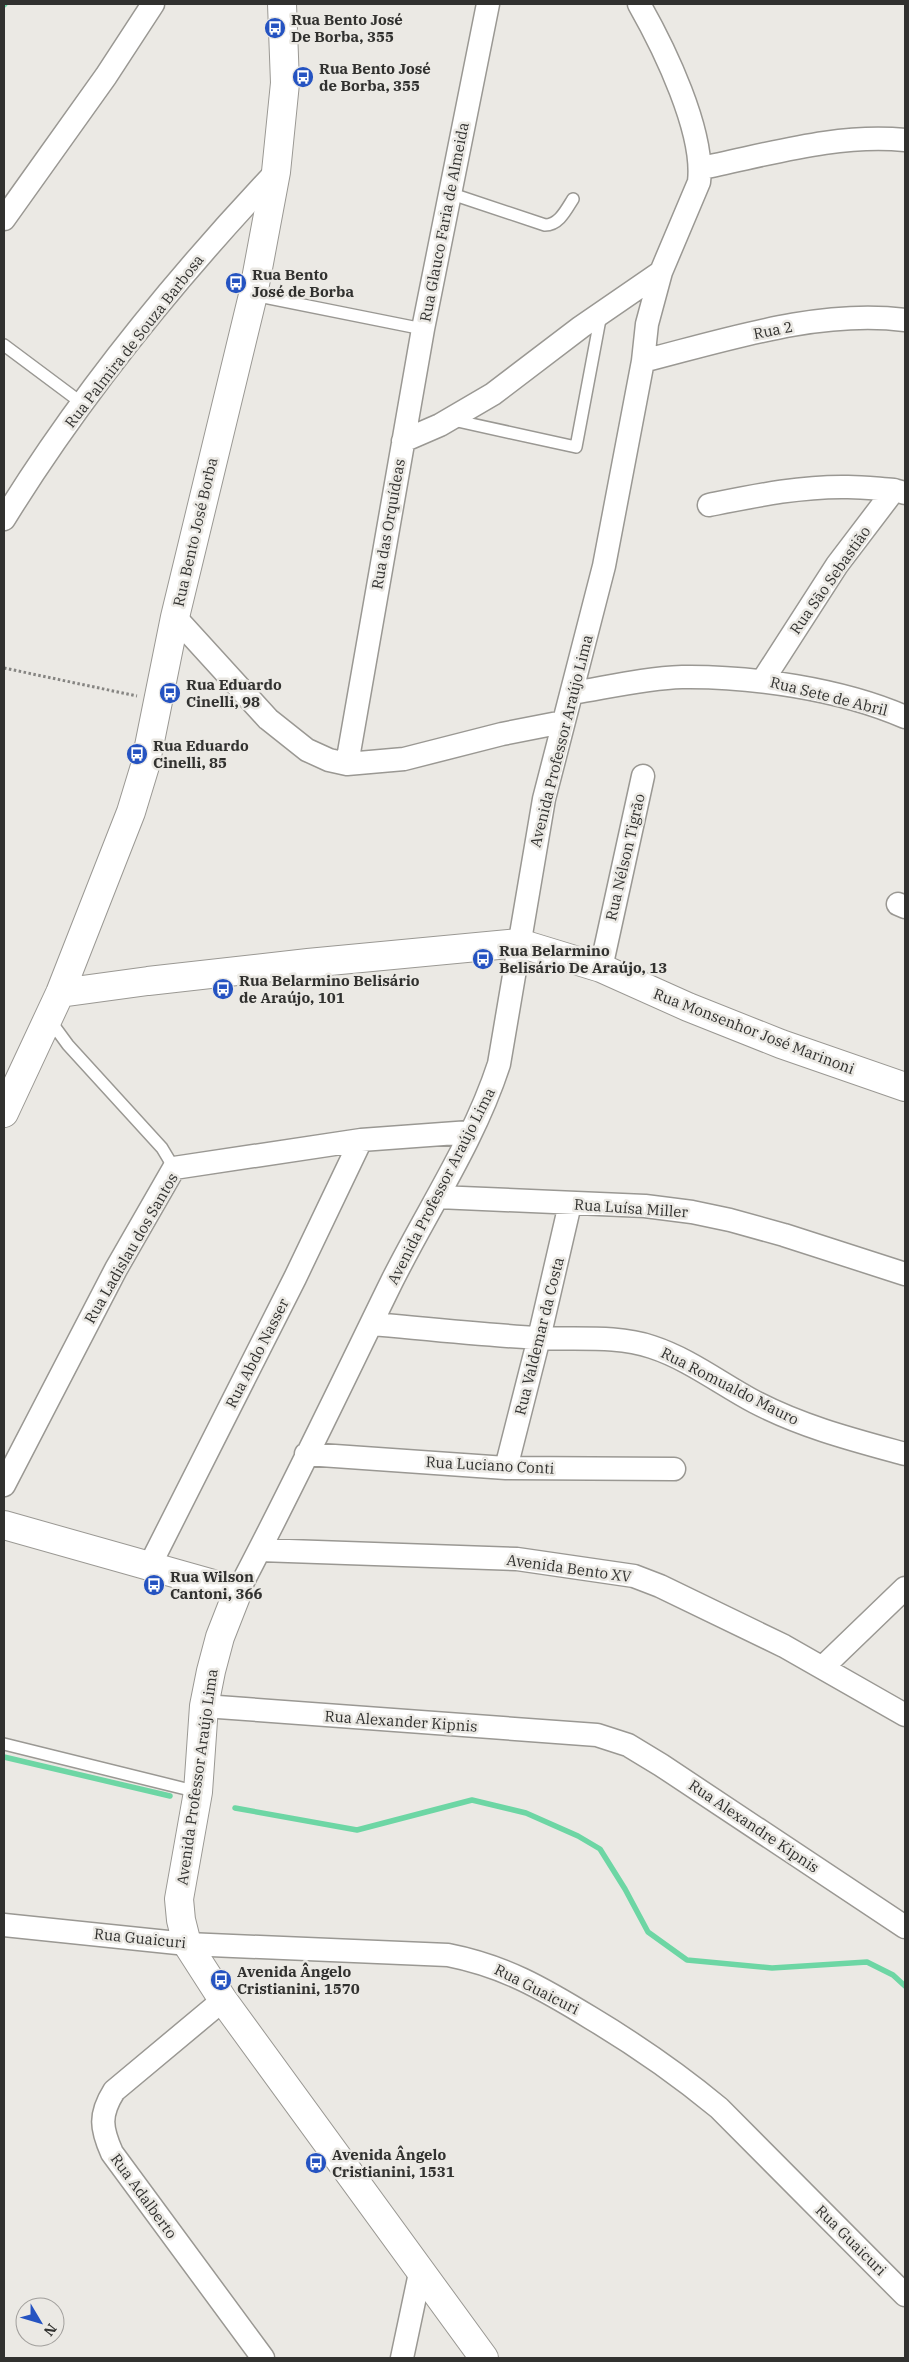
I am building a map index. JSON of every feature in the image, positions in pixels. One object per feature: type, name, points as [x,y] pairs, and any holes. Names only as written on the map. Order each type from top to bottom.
[{"type":"street","points":[[4,219],[106,76],[153,4]]},
{"type":"street","name":"Rua Bento José Borba","points":[[282,4],[285,83],[276,172],[253,295],[175,617],[268,719],[307,750],[329,760],[346,764],[404,760],[502,734],[563,722]]},
{"type":"street","name":"Rua Glauco Faria de Almeida","points":[[403,441],[449,193],[488,4]]},
{"type":"street","name":"Avenida Professor Araújo Lima","points":[[484,2358],[420,2273],[223,2000],[187,1944],[181,1920],[179,1899],[198,1792],[204,1706],[220,1637],[238,1591],[373,1324],[392,1281],[438,1197],[490,1092],[499,1064],[544,798],[563,722],[573,692],[604,566],[643,361],[647,324],[661,272],[699,182],[701,168],[698,146],[686,108],[652,27],[639,4]]},
{"type":"street","points":[[701,168],[840,141],[905,140]]},
{"type":"street","name":"Rua Palmira de Souza Barbosa","points":[[4,519],[45,456],[162,302],[216,237],[276,172]]},
{"type":"street","name":"Rua das Orquídeas","points":[[346,764],[403,441],[450,419],[493,394],[661,272]]},
{"type":"street","name":"Rua 2","points":[[643,361],[736,337],[829,319],[882,317],[905,320]]},
{"type":"street","points":[[709,505],[755,496],[814,488],[848,486],[900,491]]},
{"type":"street","name":"Rua São Sebastião","points":[[763,680],[837,565],[900,491]]},
{"type":"street","points":[[5,1106],[60,994],[131,812],[145,766],[175,617]]},
{"type":"street","name":"Rua Sete de Abril","points":[[573,692],[680,678],[763,680],[826,693],[905,717]]},
{"type":"street","name":"Rua Nélson Tigrão","points":[[601,968],[643,776]]},
{"type":"street","points":[[60,994],[148,981],[308,963],[519,943]]},
{"type":"street","name":"Rua Monsenhor José Marinoni","points":[[519,943],[601,968],[688,1007],[781,1044],[905,1087]]},
{"type":"street","name":"Rua Ladislau dos Santos","points":[[4,1485],[116,1269],[174,1168],[361,1140],[470,1132]]},
{"type":"street","name":"Rua Abdo Nasser","points":[[150,1565],[295,1278],[361,1140]]},
{"type":"street","name":"Rua Luísa Miller","points":[[438,1197],[645,1206],[730,1220],[905,1274]]},
{"type":"street","name":"Rua Valdemar da Costa","points":[[506,1468],[540,1338],[570,1204]]},
{"type":"street","name":"Rua Romualdo Mauro","points":[[373,1324],[540,1338],[629,1342],[652,1347],[684,1362],[784,1416],[824,1431],[905,1454]]},
{"type":"street","name":"Rua Luciano Conti","points":[[306,1454],[506,1468],[674,1469]]},
{"type":"street","points":[[4,1525],[238,1591]]},
{"type":"street","name":"Avenida Bento XV","points":[[260,1550],[516,1559],[634,1576],[669,1590],[823,1666],[905,1715]]},
{"type":"street","points":[[823,1666],[905,1588]]},
{"type":"street","name":"Rua Alexander Kipnis","points":[[204,1706],[597,1735]]},
{"type":"street","name":"Rua Alexandre Kipnis","points":[[597,1735],[628,1745],[661,1764],[905,1927]]},
{"type":"street","name":"Rua Guaicuri","points":[[4,1925],[187,1944],[448,1955],[479,1961],[504,1970],[549,1992],[634,2044],[688,2082],[726,2115],[905,2295]]},
{"type":"street","name":"Rua Adalberto","points":[[223,2000],[114,2091],[107,2102],[102,2116],[104,2134],[112,2153],[263,2358]]},
{"type":"street","points":[[402,2358],[420,2273]]},
{"type":"lane","points":[[449,193],[545,225],[552,225],[558,220],[573,199]]},
{"type":"lane","points":[[253,295],[423,329]]},
{"type":"lane","points":[[450,419],[576,447],[602,313]]},
{"type":"lane","points":[[4,344],[83,404]]},
{"type":"lane","points":[[48,1018],[68,1045],[162,1148],[174,1168]]},
{"type":"lane","points":[[4,1744],[198,1792]]},
{"type":"path","points":[[4,668],[157,700]]},
{"type":"waterway","points":[[4,1757],[170,1796]]},
{"type":"waterway","points":[[235,1808],[357,1830],[472,1800],[526,1813],[578,1836],[600,1849],[625,1889],[648,1932],[687,1960],[772,1968],[867,1962],[893,1975],[905,1986]]},
{"type":"place","name":"Rua Bento José De Borba, 355","points":[[275,28]]},
{"type":"place","name":"Rua Bento José de Borba, 355","points":[[303,77]]},
{"type":"place","name":"Rua Bento José de Borba","points":[[236,283]]},
{"type":"place","name":"Rua Eduardo Cinelli, 98","points":[[170,693]]},
{"type":"place","name":"Rua Eduardo Cinelli, 85","points":[[137,754]]},
{"type":"place","name":"Rua Belarmino Belisário De Araújo, 13","points":[[483,959]]},
{"type":"place","name":"Rua Belarmino Belisário de Araújo, 101","points":[[223,989]]},
{"type":"place","name":"Rua Wilson Cantoni, 366","points":[[154,1585]]},
{"type":"place","name":"Avenida Ângelo Cristianini, 1570","points":[[221,1980]]},
{"type":"place","name":"Avenida Ângelo Cristianini, 1531","points":[[316,2163]]}]
